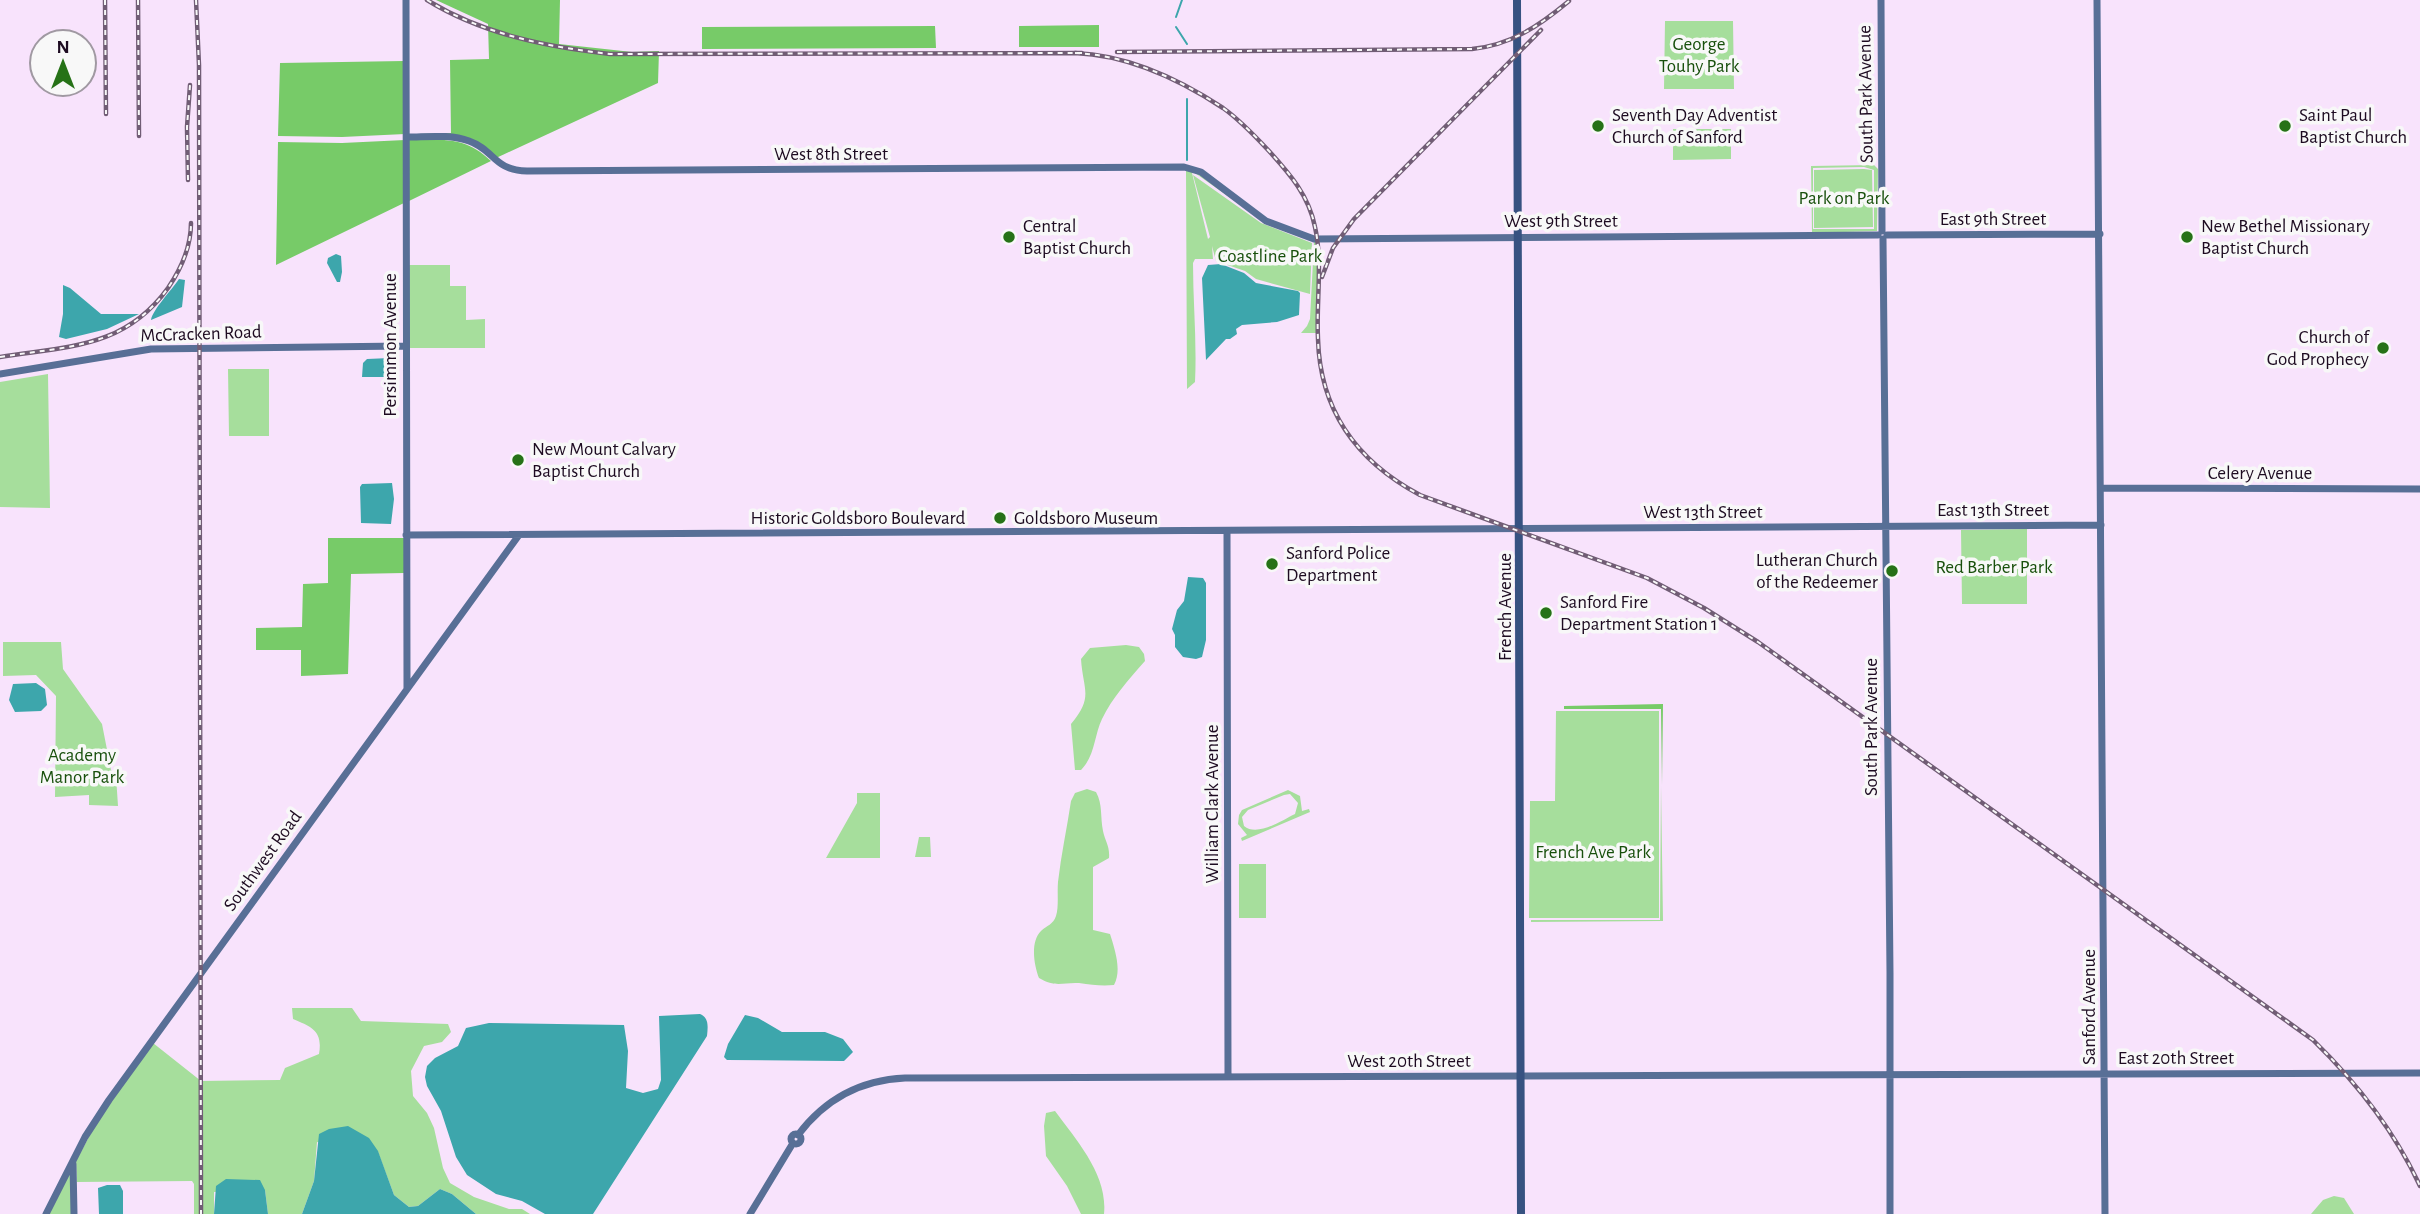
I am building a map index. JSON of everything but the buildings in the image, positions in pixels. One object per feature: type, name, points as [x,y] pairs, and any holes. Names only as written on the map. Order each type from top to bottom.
[{"type":"main road","name":"French Avenue","points":[[1517,0],[1521,1214]]},
{"type":"street","name":"Persimmon Avenue","points":[[406,0],[407,690]]},
{"type":"street","name":"South Park Avenue","points":[[1881,0],[1890,1214]]},
{"type":"street","name":"Sanford Avenue","points":[[2097,0],[2105,1214]]},
{"type":"street","name":"West 8th Street","points":[[407,137],[454,137],[469,141],[506,168],[527,171],[1184,167],[1201,172],[1251,210]]},
{"type":"street","name":"West 9th Street","points":[[1251,210],[1266,221],[1314,239],[1883,235]]},
{"type":"street","name":"East 9th Street","points":[[1883,235],[2100,234]]},
{"type":"street","name":"McCracken Road","points":[[0,373],[151,349],[405,346]]},
{"type":"street","name":"Celery Avenue","points":[[2101,488],[2420,489]]},
{"type":"street","name":"East 13th Street","points":[[1886,526],[2101,525]]},
{"type":"street","name":"West 13th Street","points":[[1520,529],[1886,526]]},
{"type":"street","name":"Historic Goldsboro Boulevard","points":[[406,535],[1520,529]]},
{"type":"street","name":"William Clark Avenue","points":[[1227,531],[1228,1077]]},
{"type":"street","name":"Southwest Road","points":[[46,1214],[73,1160],[109,1100],[519,535]]},
{"type":"street","name":"East 20th Street","points":[[1891,1075],[2420,1073]]},
{"type":"street","name":"West 20th Street","points":[[750,1214],[793,1143],[792,1136],[798,1135],[829,1102],[854,1088],[882,1080],[1891,1075]]},
{"type":"street","points":[[73,1160],[74,1214]]},
{"type":"green space","points":[[436,0],[560,0],[559,44],[632,52],[659,51],[658,83],[496,158],[483,146],[418,134],[451,133],[450,60],[489,59],[488,24]]},
{"type":"green space","name":"George Touhy Park","points":[[1665,21],[1733,21],[1734,89],[1664,89]]},
{"type":"green space","points":[[1099,25],[1099,47],[1019,47],[1019,26]]},
{"type":"green space","points":[[935,26],[936,48],[702,49],[702,27]]},
{"type":"green space","points":[[404,61],[405,134],[278,136],[280,63]]},
{"type":"green space","points":[[1673,129],[1731,129],[1731,159],[1673,160]]},
{"type":"green space","points":[[405,140],[404,203],[276,265],[278,142]]},
{"type":"green space","points":[[409,140],[463,143],[491,161],[409,201]]},
{"type":"green space","points":[[1874,165],[1878,169],[1877,231],[1812,233],[1811,166]],"holes":[[[1864,167],[1874,170],[1874,229],[1813,229],[1813,168]]]},
{"type":"green space","name":"Coastline Park","points":[[1186,170],[1200,174],[1239,204],[1192,173],[1208,239],[1210,237],[1193,175],[1261,223],[1312,243],[1310,294],[1256,279],[1245,271],[1216,261],[1212,246],[1213,259],[1195,259],[1195,382],[1187,389]]},
{"type":"green space","name":"Park on Park","points":[[1814,170],[1872,170],[1873,227],[1814,228]]},
{"type":"green space","points":[[1314,242],[1317,242],[1317,333],[1301,333],[1310,319]]},
{"type":"green space","points":[[409,265],[450,265],[450,286],[466,286],[466,320],[485,319],[485,348],[408,348]]},
{"type":"green space","points":[[228,369],[269,369],[269,436],[229,436]]},
{"type":"green space","points":[[48,374],[50,508],[0,507],[0,382]]},
{"type":"green space","name":"Red Barber Park","points":[[2027,529],[2027,604],[1962,604],[1961,530]]},
{"type":"green space","points":[[328,538],[404,538],[404,573],[351,574],[348,674],[301,676],[301,650],[256,650],[256,628],[302,627],[303,584],[328,583]]},
{"type":"green space","name":"Academy Manor Park","points":[[3,642],[61,642],[63,669],[102,724],[111,770],[116,776],[118,806],[89,805],[89,795],[55,797],[56,696],[36,675],[3,676]]},
{"type":"green space","points":[[1126,645],[1139,647],[1145,661],[1106,711],[1086,764],[1081,770],[1075,770],[1071,724],[1085,700],[1081,659],[1090,648]]},
{"type":"green space","points":[[1663,704],[1662,785],[1661,709],[1564,709],[1564,706]]},
{"type":"green space","name":"French Ave Park","points":[[1556,711],[1659,711],[1659,918],[1529,918],[1530,801],[1555,801]]},
{"type":"green space","points":[[1661,785],[1663,921],[1531,922],[1660,920]]},
{"type":"green space","points":[[1087,789],[1096,792],[1098,797],[1109,854],[1109,858],[1093,867],[1093,930],[1110,934],[1118,966],[1114,985],[1050,983],[1039,978],[1035,960],[1035,941],[1041,931],[1053,921],[1057,912],[1059,872],[1071,801],[1075,793]]},
{"type":"green space","points":[[1288,790],[1300,796],[1302,811],[1309,809],[1310,812],[1242,841],[1241,838],[1247,835],[1238,824],[1242,810]],"holes":[[[1290,794],[1298,803],[1295,814],[1276,824],[1255,830],[1244,826],[1242,817],[1248,810]]]},
{"type":"green space","points":[[857,793],[880,793],[880,858],[826,858],[857,803]]},
{"type":"green space","points":[[919,837],[930,837],[931,857],[915,857]]},
{"type":"green space","points":[[1239,864],[1266,864],[1266,918],[1239,918]]},
{"type":"green space","points":[[292,1008],[352,1008],[361,1021],[448,1024],[451,1032],[442,1042],[424,1046],[411,1071],[413,1096],[427,1113],[434,1128],[443,1168],[450,1183],[474,1197],[509,1209],[522,1209],[530,1214],[476,1214],[452,1194],[440,1189],[418,1206],[409,1207],[394,1195],[378,1152],[317,1142],[314,1181],[302,1214],[268,1214],[265,1190],[214,1192],[214,1214],[194,1214],[192,1181],[77,1182],[76,1161],[99,1118],[153,1043],[201,1081],[280,1080],[285,1068],[319,1054],[318,1035],[311,1028],[293,1019]]},
{"type":"green space","points":[[1055,1111],[1096,1172],[1104,1200],[1104,1214],[1081,1214],[1067,1186],[1046,1156],[1046,1113]]},
{"type":"green space","points":[[71,1170],[72,1214],[49,1214]]},
{"type":"green space","points":[[2334,1196],[2344,1198],[2354,1214],[2311,1214],[2323,1200]]},
{"type":"shaded area","points":[[336,254],[341,256],[340,282],[337,282],[327,263],[328,258]]},
{"type":"shaded area","points":[[1221,264],[1244,273],[1256,283],[1298,291],[1299,315],[1277,322],[1242,325],[1236,329],[1237,334],[1226,339],[1206,360],[1202,278],[1208,265]]},
{"type":"shaded area","points":[[179,279],[185,280],[182,307],[151,320],[159,305]]},
{"type":"shaded area","points":[[63,285],[101,314],[139,314],[107,329],[66,339],[59,337],[63,314]]},
{"type":"shaded area","points":[[367,359],[395,360],[393,377],[362,377],[363,363]]},
{"type":"shaded area","points":[[392,483],[394,499],[391,524],[361,523],[362,484]]},
{"type":"shaded area","points":[[1188,577],[1203,578],[1206,583],[1206,640],[1202,657],[1196,659],[1183,657],[1175,647],[1172,629],[1177,610],[1184,601]]},
{"type":"shaded area","points":[[36,683],[45,689],[47,705],[41,711],[15,712],[9,700],[13,684]]},
{"type":"shaded area","points":[[700,1014],[708,1026],[707,1036],[593,1214],[545,1214],[522,1201],[496,1194],[467,1175],[456,1157],[441,1111],[425,1077],[427,1066],[435,1058],[458,1046],[466,1028],[489,1023],[624,1025],[628,1051],[626,1088],[643,1093],[658,1089],[661,1080],[659,1016]]},
{"type":"shaded area","points":[[745,1015],[758,1018],[782,1032],[825,1032],[843,1039],[853,1052],[844,1061],[727,1060],[724,1057],[728,1044]]},
{"type":"shaded area","points":[[348,1126],[369,1138],[378,1151],[394,1195],[409,1207],[418,1206],[440,1189],[452,1194],[476,1214],[302,1214],[314,1181],[319,1134],[329,1129]]},
{"type":"shaded area","points":[[226,1179],[260,1180],[265,1190],[268,1214],[214,1214],[216,1186]]},
{"type":"shaded area","points":[[120,1185],[123,1191],[123,1214],[99,1214],[98,1188]]},
{"type":"waterway","points":[[1176,17],[1182,0]]},
{"type":"waterway","points":[[1176,27],[1187,44]]},
{"type":"waterway","points":[[1187,99],[1187,160]]},
{"type":"railway","points":[[105,0],[106,114]]},
{"type":"railway","points":[[138,0],[139,136]]},
{"type":"railway","points":[[196,0],[199,65],[201,1214]]},
{"type":"railway","points":[[427,0],[492,30],[539,43],[610,54],[1082,53]]},
{"type":"railway","points":[[1117,52],[1472,49],[1512,39],[1569,1]]},
{"type":"railway","points":[[1322,277],[1333,248],[1354,219],[1541,30]]},
{"type":"railway","points":[[1075,53],[1114,58],[1152,70],[1206,97],[1241,123],[1291,177],[1308,205],[1317,241],[1318,339],[1320,365],[1326,389],[1346,432],[1378,467],[1420,495],[1647,578],[1704,608],[1758,642],[2313,1040],[2345,1073],[2373,1108],[2410,1165],[2420,1186]]},
{"type":"railway","points":[[188,180],[187,127],[190,85]]},
{"type":"railway","points":[[0,357],[93,341],[133,323],[151,308],[173,281],[187,249],[191,223]]},
{"type":"place","name":"Seventh Day Adventist Church of Sanford","points":[[1598,126]]},
{"type":"place","name":"Saint Paul Baptist Church","points":[[2285,126]]},
{"type":"place","name":"Central Baptist Church","points":[[1009,237]]},
{"type":"place","name":"New Bethel Missionary Baptist Church","points":[[2187,237]]},
{"type":"place","name":"Church of God Prophecy","points":[[2383,348]]},
{"type":"place","name":"New Mount Calvary Baptist Church","points":[[518,460]]},
{"type":"place","name":"Goldsboro Museum","points":[[1000,518]]},
{"type":"place","name":"Sanford Police Department","points":[[1272,564]]},
{"type":"place","name":"Lutheran Church of the Redeemer","points":[[1892,571]]},
{"type":"place","name":"Sanford Fire Department Station 1","points":[[1546,613]]}]
